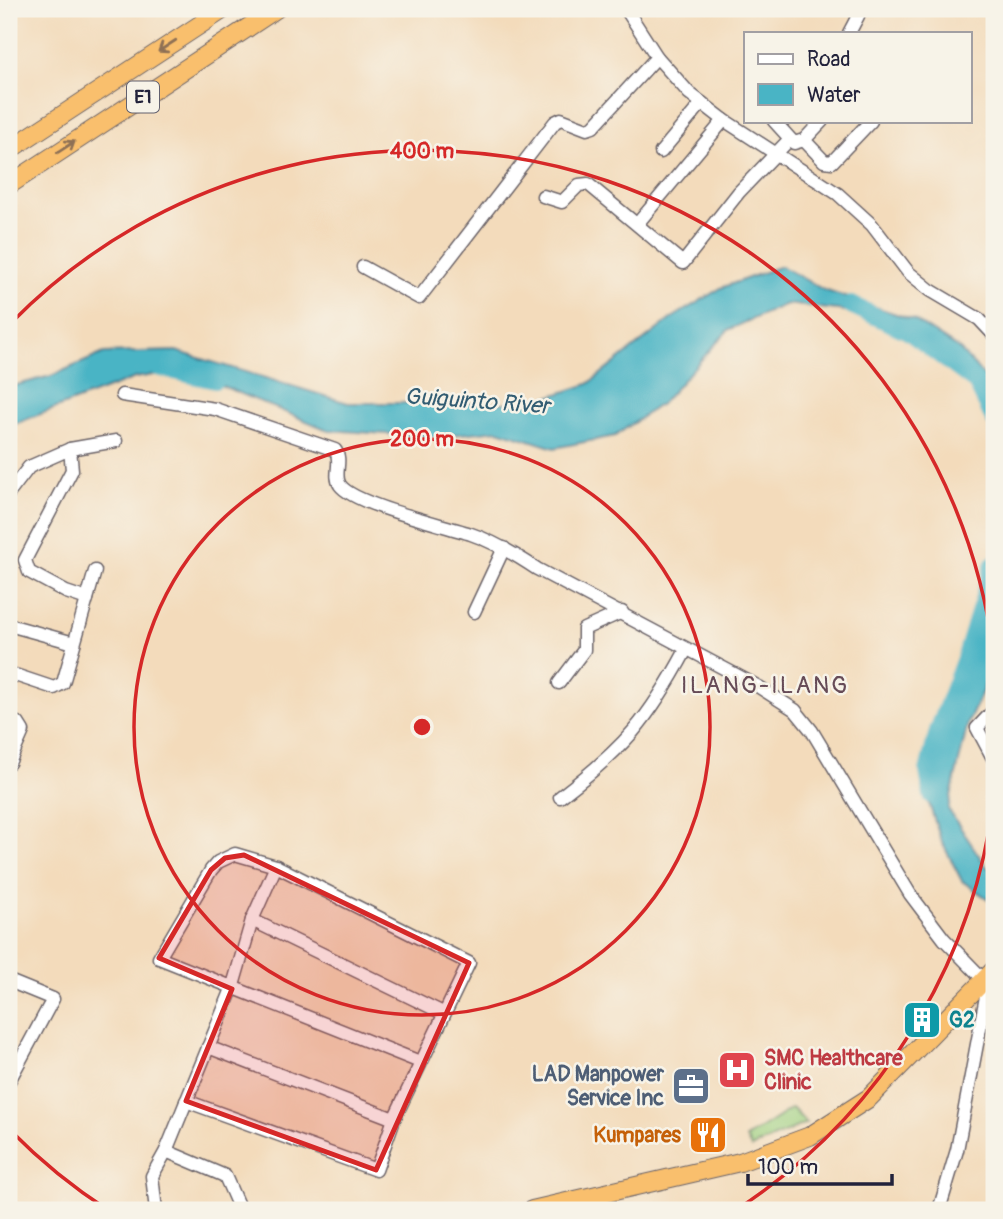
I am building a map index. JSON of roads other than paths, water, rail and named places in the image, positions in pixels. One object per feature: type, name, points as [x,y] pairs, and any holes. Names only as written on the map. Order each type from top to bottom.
[{"type":"highway","name":"E1","points":[[9,150],[224,9]]},
{"type":"highway","name":"E1","points":[[9,185],[276,9]]},
{"type":"highway","points":[[532,1210],[554,1208],[740,1162],[810,1136],[869,1098],[990,981]]},
{"type":"highway","points":[[574,1210],[743,1171],[814,1144],[875,1105],[990,981]]},
{"type":"street","points":[[626,9],[657,57],[702,103],[774,154],[838,194],[872,225],[908,272],[930,290],[979,319],[994,335]]},
{"type":"street","points":[[850,32],[858,16]]},
{"type":"street","points":[[363,267],[419,298],[555,122],[561,119],[587,129],[593,127],[657,57]]},
{"type":"street","points":[[661,152],[702,103]]},
{"type":"street","points":[[638,223],[724,120]]},
{"type":"street","points":[[775,122],[788,141],[794,144],[804,140],[821,122]]},
{"type":"street","points":[[804,140],[824,161],[832,162],[870,122]]},
{"type":"street","points":[[543,196],[562,202],[579,185],[588,184],[683,263],[774,154],[788,141]]},
{"type":"street","points":[[122,395],[215,409],[335,450],[339,456],[338,480],[342,488],[369,501],[470,533],[504,548],[537,569],[759,687],[801,716],[910,894],[944,940],[990,981],[957,1150],[939,1210]]},
{"type":"street","points":[[9,493],[29,467],[70,449],[116,441]]},
{"type":"street","points":[[70,449],[72,470],[24,560],[29,572],[66,592],[87,599]]},
{"type":"street","points":[[474,612],[504,548]]},
{"type":"street","points":[[9,673],[59,687],[63,683],[94,571]]},
{"type":"street","points":[[559,683],[584,650],[584,629],[622,612]]},
{"type":"street","points":[[9,625],[74,643]]},
{"type":"street","points":[[559,797],[604,764],[630,738],[655,706],[686,650]]},
{"type":"street","points":[[994,710],[977,728],[994,760]]},
{"type":"street","points":[[9,721],[18,723],[23,731],[9,763]]},
{"type":"street","points":[[186,1101],[376,1170],[394,1119],[469,963],[276,866],[235,854],[218,862],[159,958],[420,1062]]},
{"type":"street","points":[[156,1210],[152,1176],[166,1151],[232,989],[252,920],[276,866]]},
{"type":"street","points":[[252,920],[443,1013]]},
{"type":"street","points":[[9,981],[52,999],[9,1081]]},
{"type":"street","points":[[208,1046],[394,1119]]},
{"type":"street","points":[[166,1151],[225,1176],[240,1210]]},
{"type":"water","points":[[781,266],[824,290],[914,320],[959,349],[994,387],[994,395],[972,370],[872,314],[786,304],[728,330],[663,402],[615,436],[554,448],[498,430],[432,437],[328,430],[184,370],[135,378],[9,426],[9,387],[51,376],[104,353],[176,351],[348,403],[530,403],[588,384],[672,318],[721,288]]},
{"type":"water","points":[[994,558],[994,665],[968,723],[948,809],[986,866],[994,871],[994,903],[962,881],[941,840],[923,785],[961,676],[983,626]]},
{"type":"waterway","name":"Guiguinto River","points":[[851,305],[908,331],[976,382],[994,419]]},
{"type":"waterway","name":"Guiguinto River","points":[[157,367],[215,380]]},
{"type":"waterway","name":"Guiguinto River","points":[[932,795],[928,771],[938,731],[966,656],[994,564]]},
{"type":"place","name":"G2","points":[[922,1020]]},
{"type":"place","name":"SMC Healthcare Clinic","points":[[737,1070]]},
{"type":"place","name":"LAD Manpower Service Inc","points":[[691,1086]]},
{"type":"place","name":"Kumpares","points":[[708,1135]]},
{"type":"district","name":"ILANG-ILANG","points":[[765,685]]}]
